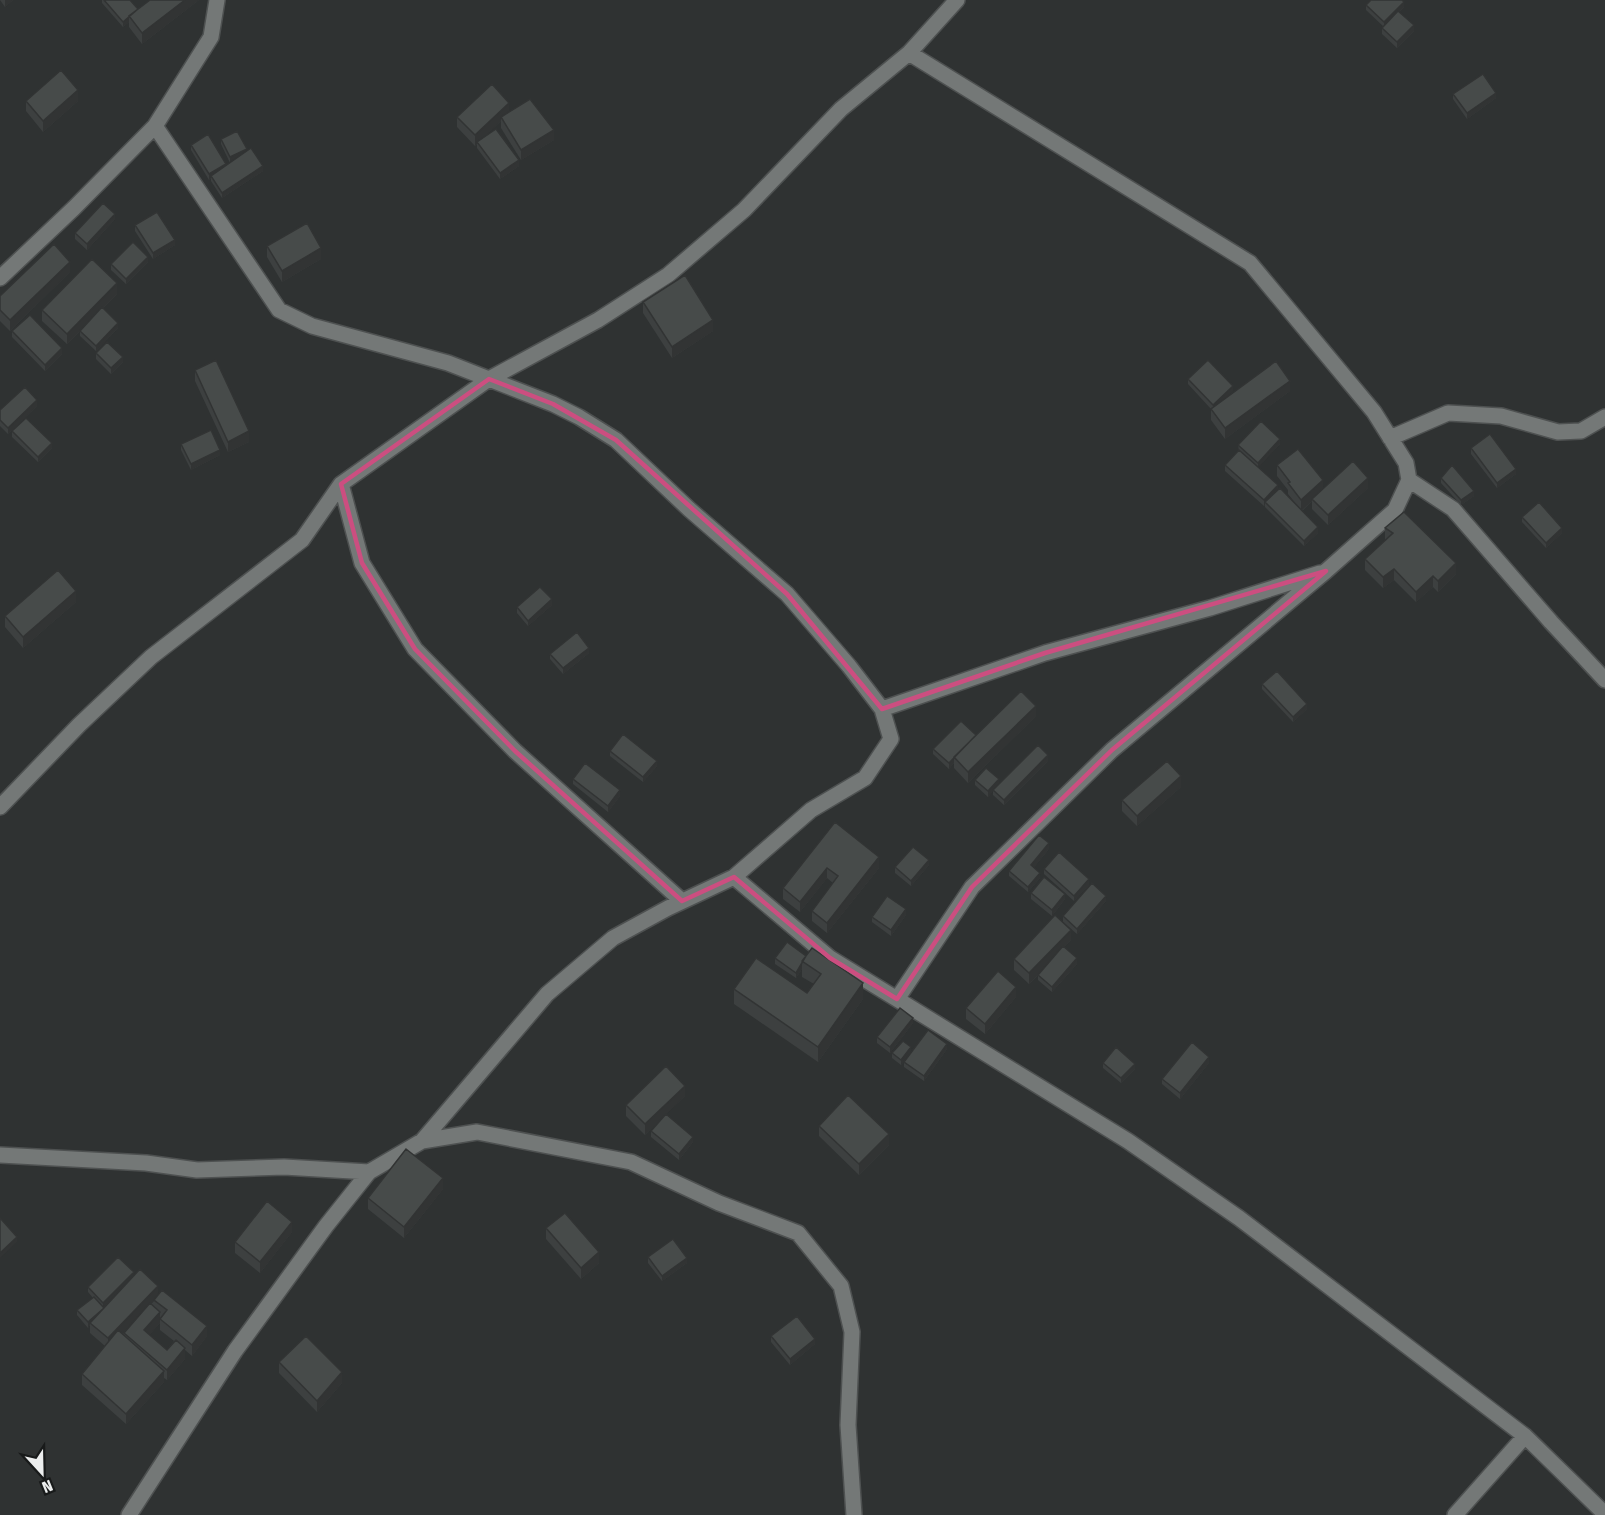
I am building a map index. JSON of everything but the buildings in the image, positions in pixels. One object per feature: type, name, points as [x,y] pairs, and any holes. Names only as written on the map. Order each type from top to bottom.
[{"type":"street","points":[[0,278],[74,208],[155,126],[212,37],[217,0]]},
{"type":"street","points":[[0,807],[79,725],[151,657],[302,540],[341,484],[489,379],[598,320],[668,275],[744,210],[841,109],[909,53],[957,0]]},
{"type":"street","points":[[897,999],[972,887],[1112,750],[1326,571],[1395,510],[1409,480],[1406,463],[1374,412],[1250,263],[909,53]]},
{"type":"street","points":[[129,1515],[235,1351],[326,1226],[369,1172],[422,1141],[547,994],[614,938],[682,901],[734,877],[811,810],[865,778],[891,739],[882,709],[849,666],[787,594],[688,509],[616,440],[553,404],[448,363],[312,326],[279,310],[155,126]]},
{"type":"street","points":[[1390,438],[1448,413],[1501,416],[1558,432],[1581,431],[1605,417]]},
{"type":"street","points":[[1409,480],[1453,509],[1551,622],[1605,680]]},
{"type":"street","points":[[341,484],[362,563],[415,649],[515,751],[682,901]]},
{"type":"street","points":[[882,709],[1045,653],[1210,608],[1326,571]]},
{"type":"street","points":[[734,877],[830,958],[1128,1141],[1239,1218],[1525,1436],[1605,1514]]},
{"type":"street","points":[[422,1141],[477,1132],[631,1161],[719,1203],[798,1233],[841,1286],[852,1332],[848,1425],[854,1515]]},
{"type":"street","points":[[0,1155],[146,1163],[197,1170],[284,1167],[369,1172]]},
{"type":"street","points":[[1455,1515],[1525,1436]]},
{"type":"highlighted area","points":[[489,379],[553,404],[616,440],[787,594],[882,709],[1045,653],[1326,571],[1112,750],[972,887],[897,999],[830,958],[734,877],[682,901],[515,751],[415,649],[362,563],[341,484]]}]
